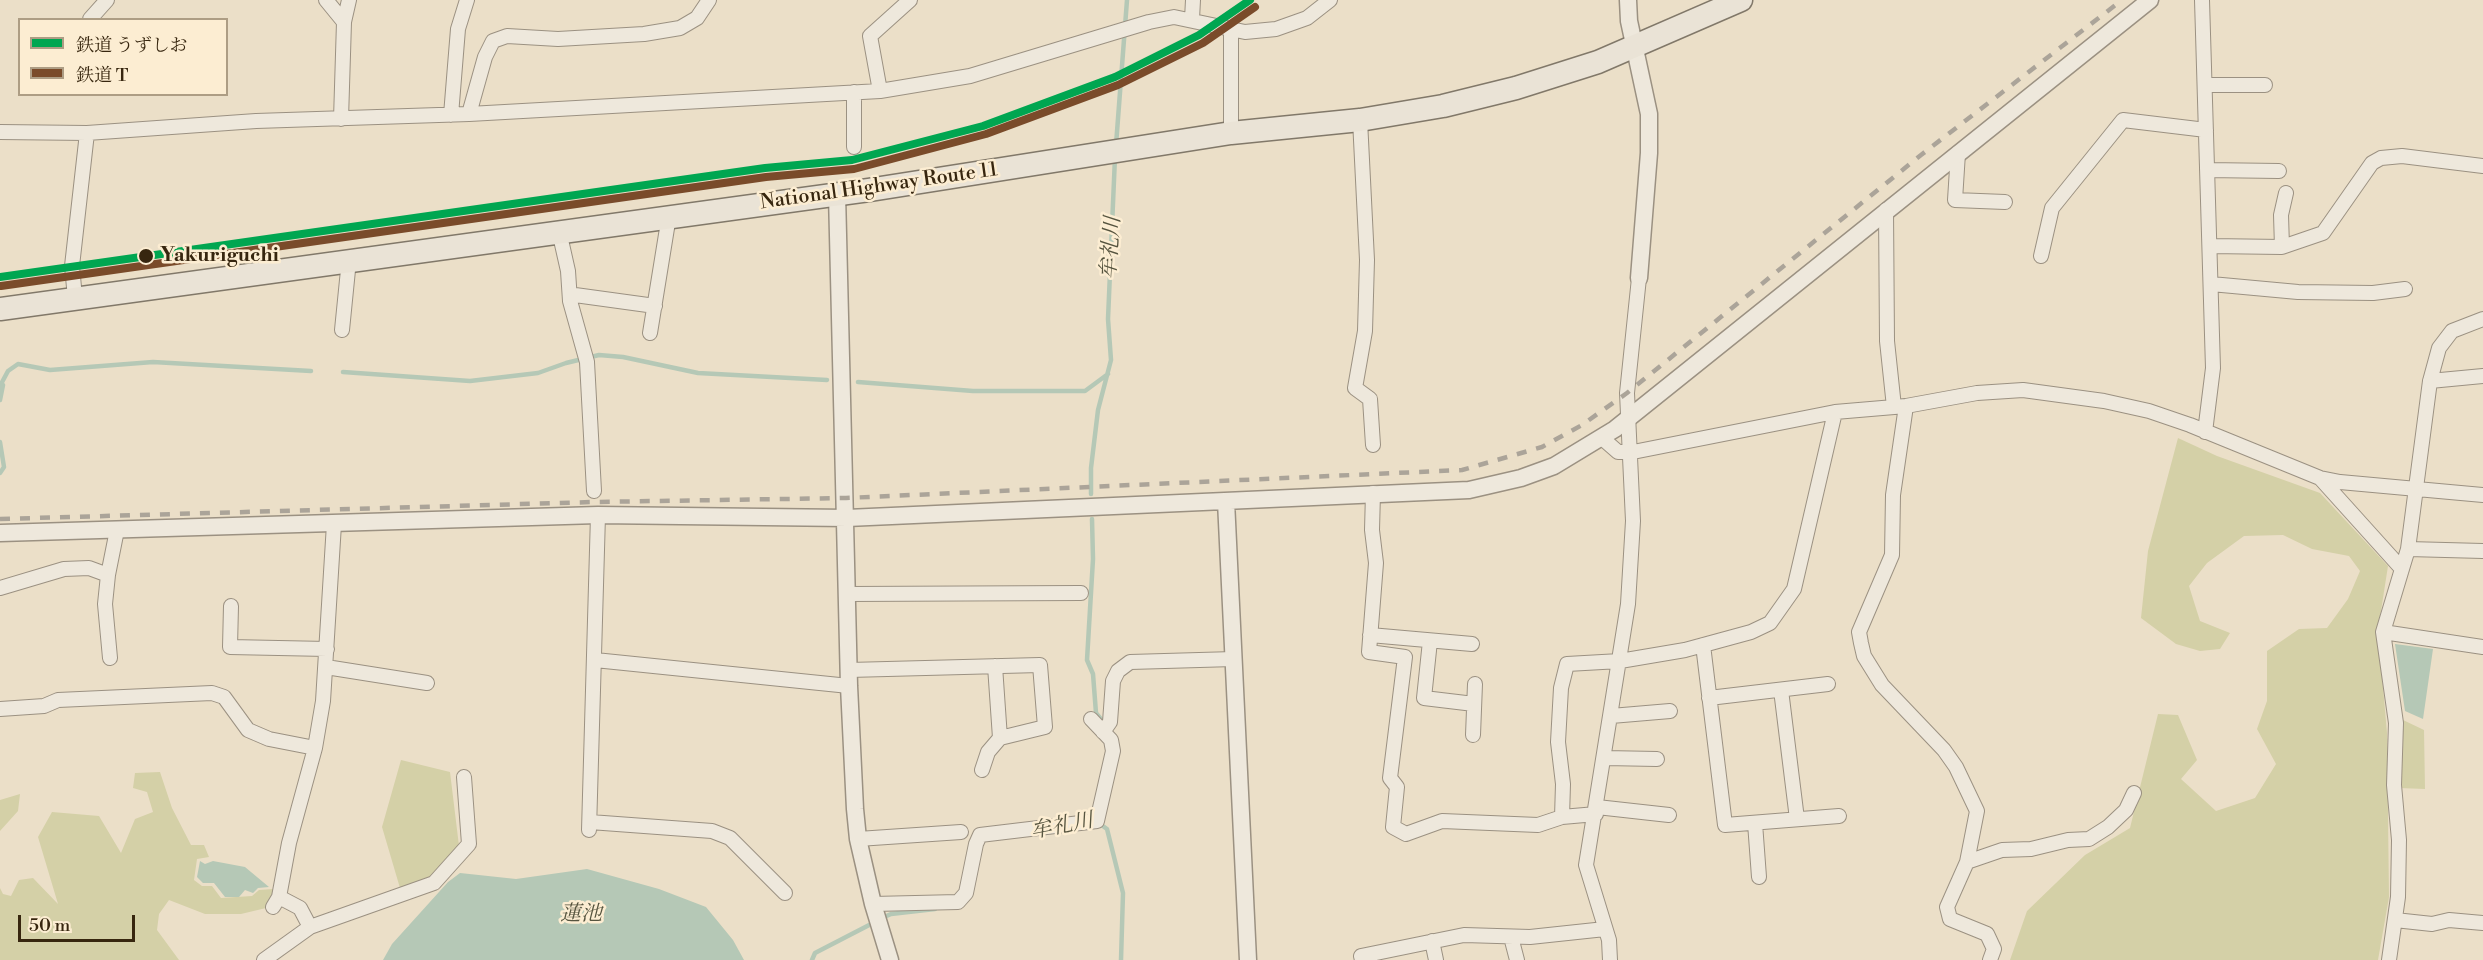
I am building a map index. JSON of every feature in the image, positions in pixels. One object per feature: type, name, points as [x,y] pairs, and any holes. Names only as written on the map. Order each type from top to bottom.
[{"type":"highway","name":"National Highway Route 11","points":[[0,309],[837,194],[1231,134],[1360,120],[1443,106],[1516,88],[1634,48],[1741,0]]},
{"type":"street","points":[[91,18],[107,0]]},
{"type":"street","points":[[326,0],[344,22]]},
{"type":"street","points":[[341,118],[344,22],[349,0]]},
{"type":"street","points":[[451,115],[458,29],[467,0]]},
{"type":"street","points":[[469,114],[485,57],[494,41],[507,36],[558,39],[644,34],[680,28],[698,18],[709,0]]},
{"type":"street","points":[[880,91],[870,36],[910,0]]},
{"type":"street","points":[[1192,19],[1193,0]]},
{"type":"street","points":[[0,132],[87,133],[256,121],[451,115],[880,91],[970,76],[1116,31],[1174,17],[1245,32],[1276,29],[1307,18],[1330,0]]},
{"type":"street","points":[[1610,960],[1609,940],[1586,865],[1597,811],[1628,604],[1633,521],[1627,393],[1649,153],[1649,114],[1634,48],[1628,0]]},
{"type":"street","points":[[0,535],[598,515],[847,518],[1469,490],[1521,478],[1554,466],[1602,438],[2150,0]]},
{"type":"street","points":[[2202,0],[2214,368],[2205,432]]},
{"type":"street","points":[[1231,29],[1231,134]]},
{"type":"street","points":[[2205,85],[2265,85]]},
{"type":"street","points":[[854,92],[854,147]]},
{"type":"street","points":[[1360,120],[1367,260],[1365,331],[1355,388],[1370,399],[1373,445]]},
{"type":"street","points":[[2041,256],[2052,208],[2123,120],[2206,130]]},
{"type":"street","points":[[75,298],[72,266],[87,133]]},
{"type":"street","points":[[1958,153],[1955,200],[2005,202]]},
{"type":"street","points":[[2210,246],[2282,247],[2323,233],[2372,164],[2381,158],[2402,156],[2483,166]]},
{"type":"street","points":[[2207,170],[2279,171]]},
{"type":"street","points":[[2282,247],[2281,215],[2286,193]]},
{"type":"street","points":[[837,194],[847,518],[849,678],[858,839],[873,904],[890,960]]},
{"type":"street","points":[[1886,210],[1887,340],[1900,407],[1893,495],[1892,555],[1859,632],[1864,656],[1882,685],[1944,750],[1956,767],[1977,811],[1967,862],[1947,907],[1950,919],[1987,934],[1994,949],[1990,960]]},
{"type":"street","points":[[650,333],[669,216]]},
{"type":"street","points":[[559,231],[568,271],[570,301],[586,356],[594,491]]},
{"type":"street","points":[[342,330],[349,260]]},
{"type":"street","points":[[2211,284],[2298,292],[2373,293],[2404,289]]},
{"type":"street","points":[[575,295],[654,306]]},
{"type":"street","points":[[2389,960],[2395,920],[2399,840],[2394,785],[2396,723],[2383,632],[2408,549],[2430,381],[2439,348],[2452,331],[2483,319]]},
{"type":"street","points":[[2430,381],[2483,375]]},
{"type":"street","points":[[1602,438],[1618,452],[1630,452],[1834,412],[1900,407],[1977,393],[2023,390],[2104,401],[2149,411],[2190,424],[2320,478],[2340,482],[2483,495]]},
{"type":"street","points":[[1562,817],[1563,784],[1558,742],[1561,688],[1567,664],[1620,661],[1703,645],[1751,632],[1770,622],[1794,589],[1834,412]]},
{"type":"street","points":[[2320,478],[2402,569]]},
{"type":"street","points":[[1373,493],[1372,530],[1376,563],[1369,652],[1405,657],[1390,778],[1397,787],[1393,827],[1406,834],[1442,821],[1538,825],[1562,817],[1597,811],[1669,815]]},
{"type":"street","points":[[1226,501],[1248,960]]},
{"type":"street","points":[[598,515],[590,826],[712,831],[730,838],[785,893]]},
{"type":"street","points":[[310,927],[300,908],[276,902],[289,843],[315,748],[326,667],[334,524]]},
{"type":"street","points":[[110,658],[105,604],[117,530]]},
{"type":"street","points":[[2408,549],[2483,551]]},
{"type":"street","points":[[0,588],[64,569],[89,568],[108,575]]},
{"type":"street","points":[[848,594],[1081,593]]},
{"type":"street","points":[[231,606],[230,647],[327,649]]},
{"type":"street","points":[[2383,632],[2483,647]]},
{"type":"street","points":[[1370,635],[1472,644]]},
{"type":"street","points":[[1430,641],[1424,698],[1474,704]]},
{"type":"street","points":[[1703,645],[1725,825],[1839,816]]},
{"type":"street","points":[[1103,732],[1110,722],[1113,681],[1118,671],[1130,662],[1234,659]]},
{"type":"street","points":[[595,660],[849,678],[995,666],[1040,665],[1045,727],[1000,738],[988,752],[982,770]]},
{"type":"street","points":[[995,666],[1000,738]]},
{"type":"street","points":[[326,667],[427,683]]},
{"type":"street","points":[[1473,735],[1475,684]]},
{"type":"street","points":[[1709,698],[1828,684]]},
{"type":"street","points":[[1782,690],[1797,819]]},
{"type":"street","points":[[0,709],[44,706],[58,700],[212,693],[224,697],[248,730],[269,739],[315,748]]},
{"type":"street","points":[[1611,716],[1670,711]]},
{"type":"street","points":[[873,904],[958,902],[966,893],[976,844],[981,835],[1097,821],[1113,751],[1111,741],[1091,719]]},
{"type":"street","points":[[1605,758],[1656,759]]},
{"type":"street","points":[[264,960],[310,927],[434,883],[469,844],[464,777]]},
{"type":"street","points":[[1967,862],[2002,850],[2031,849],[2068,840],[2089,838],[2108,827],[2126,810],[2134,793]]},
{"type":"street","points":[[1755,823],[1759,876]]},
{"type":"street","points":[[858,839],[961,832]]},
{"type":"street","points":[[2395,920],[2432,924],[2449,920],[2483,923]]},
{"type":"street","points":[[1362,960],[1361,956],[1464,935],[1512,936],[1605,929]]},
{"type":"street","points":[[1512,936],[1517,960]]},
{"type":"street","points":[[1432,941],[1436,960]]},
{"type":"shaded area","points":[[2178,438],[2217,456],[2320,493],[2388,566],[2378,630],[2387,733],[2389,897],[2378,960],[2010,960],[2027,911],[2085,855],[2130,828],[2158,714],[2178,715],[2197,760],[2181,779],[2216,811],[2255,798],[2276,764],[2257,729],[2267,701],[2267,651],[2299,629],[2327,628],[2348,599],[2360,571],[2349,556],[2312,549],[2283,535],[2244,536],[2207,563],[2189,586],[2200,621],[2230,633],[2220,649],[2200,651],[2176,644],[2141,618],[2148,551]]},
{"type":"shaded area","points":[[2403,720],[2424,730],[2425,789],[2399,788],[2398,730]]},
{"type":"shaded area","points":[[401,760],[450,772],[459,846],[434,876],[400,888],[382,827]]},
{"type":"shaded area","points":[[160,772],[172,808],[191,845],[204,845],[209,857],[197,859],[194,880],[202,886],[212,886],[221,898],[252,896],[259,890],[274,889],[266,908],[241,914],[205,914],[169,900],[159,914],[157,930],[179,960],[0,960],[0,888],[3,894],[11,896],[19,880],[33,878],[58,904],[38,837],[52,812],[99,816],[121,853],[135,819],[153,812],[147,792],[133,788],[135,773]]},
{"type":"shaded area","points":[[20,794],[18,811],[0,831],[0,800]]},
{"type":"water","points":[[2395,644],[2433,649],[2423,719],[2405,711]]},
{"type":"water","points":[[200,861],[205,864],[213,861],[245,867],[269,887],[258,888],[253,893],[245,890],[239,897],[225,897],[214,883],[203,883],[197,877]]},
{"type":"water","name":"蓮池","points":[[587,869],[659,889],[706,907],[733,940],[744,960],[383,960],[392,944],[448,882],[460,873],[516,879]]},
{"type":"waterway","name":"牟礼川","points":[[1116,145],[1127,0]]},
{"type":"waterway","name":"牟礼川","points":[[1091,494],[1091,468],[1098,410],[1111,360],[1108,319],[1115,157]]},
{"type":"waterway","points":[[343,372],[470,381],[538,373],[599,355],[623,357],[698,373],[827,380]]},
{"type":"waterway","points":[[0,386],[8,371],[18,364],[50,370],[153,362],[311,371]]},
{"type":"waterway","points":[[858,382],[973,391],[1085,391],[1108,374]]},
{"type":"waterway","points":[[0,400],[3,385]]},
{"type":"waterway","points":[[0,442],[4,467],[0,473]]},
{"type":"waterway","name":"牟礼川","points":[[1092,519],[1093,559],[1087,660],[1093,674],[1096,713],[1105,724]]},
{"type":"waterway","points":[[1100,824],[1107,829],[1123,893],[1121,960]]},
{"type":"waterway","name":"牟礼川","points":[[882,918],[891,914],[935,909]]},
{"type":"waterway","name":"牟礼川","points":[[812,960],[815,953],[875,922]]},
{"type":"railway","points":[[0,519],[594,502],[846,498],[1462,470],[1542,447],[1582,425],[1627,393],[1921,155],[2122,0]]},
{"type":"rail line","name":"うずしお","points":[[0,277],[765,168],[852,160],[983,126],[1115,77],[1199,35],[1250,0]]},
{"type":"rail line","name":"T","points":[[1,286],[766,177],[854,169],[986,134],[1118,85],[1203,43],[1255,7]]},
{"type":"place","name":"Yakuriguchi","points":[[146,256]]}]
